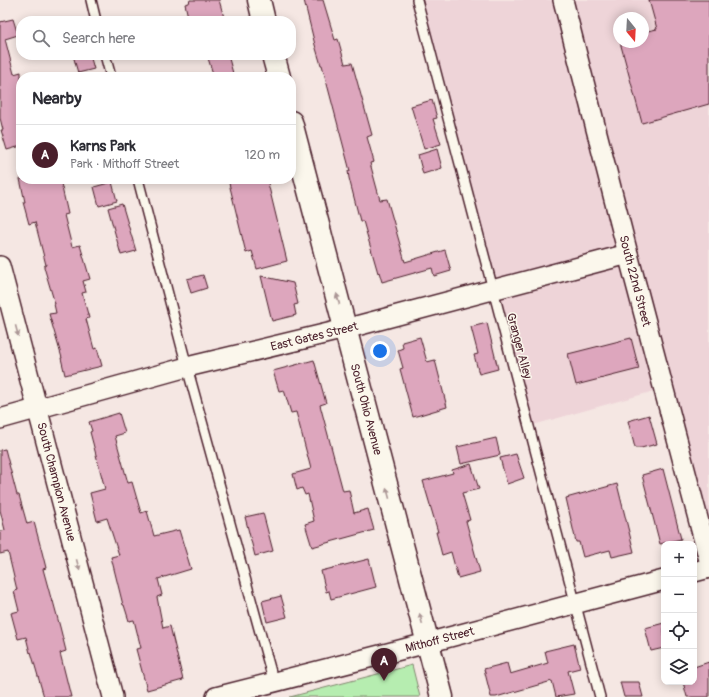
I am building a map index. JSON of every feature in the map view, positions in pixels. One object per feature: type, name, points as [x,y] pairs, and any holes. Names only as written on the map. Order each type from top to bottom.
[{"type":"street","points":[[259,0],[263,16]]},
{"type":"street","name":"South 22nd Street","points":[[563,0],[709,560]]},
{"type":"street","points":[[274,60],[278,72]]},
{"type":"street","name":"South Ohio Avenue","points":[[296,141],[442,697]]},
{"type":"street","name":"East Gates Street","points":[[0,419],[187,367],[345,329],[628,254]]},
{"type":"street","name":"South Champion Avenue","points":[[0,266],[113,697]]},
{"type":"street","points":[[697,571],[709,568]]},
{"type":"street","name":"Mithoff Street","points":[[216,697],[428,643],[661,581]]},
{"type":"lane","points":[[91,0],[95,16]]},
{"type":"lane","name":"Granger Alley","points":[[417,0],[600,697]]},
{"type":"lane","points":[[106,60],[110,72]]},
{"type":"lane","points":[[139,184],[187,367],[274,683]]},
{"type":"shaded area","points":[[416,0],[709,0],[709,557],[665,388],[526,427]]},
{"type":"green space","points":[[412,665],[420,697],[290,697]]},
{"type":"building","points":[[190,0],[219,0],[224,16],[188,16],[185,4],[189,3]]},
{"type":"building","points":[[304,0],[323,0],[335,40],[338,39],[345,64],[352,63],[372,135],[367,137],[374,162],[370,163],[380,200],[387,199],[405,262],[445,250],[451,271],[434,276],[432,268],[382,282],[363,221],[360,221],[349,178],[348,171],[350,171]]},
{"type":"building","points":[[649,0],[709,0],[709,104],[642,123],[622,48],[649,48],[649,31],[657,29]]},
{"type":"building","points":[[13,19],[16,29],[16,36],[5,39],[14,74],[16,73],[16,147],[7,150],[1,130],[3,130],[0,118],[0,22]]},
{"type":"building","points":[[74,60],[91,60],[94,69],[78,72]]},
{"type":"building","points":[[209,60],[229,60],[233,72],[212,72]]},
{"type":"building","points":[[432,100],[437,118],[433,119],[441,144],[424,149],[411,106]]},
{"type":"building","points":[[437,149],[442,168],[423,174],[418,155]]},
{"type":"building","points":[[21,184],[61,184],[68,214],[64,215],[72,247],[80,245],[90,279],[83,281],[86,292],[82,293],[89,318],[86,319],[94,349],[97,348],[102,366],[65,375],[62,358],[49,314],[56,313],[55,304],[44,267],[46,265],[35,222],[29,224],[23,202],[25,202]]},
{"type":"building","points":[[105,184],[113,184],[117,201],[99,206],[94,187]]},
{"type":"building","points":[[229,184],[268,184],[287,261],[257,269],[252,251],[246,253]]},
{"type":"building","points":[[122,204],[136,251],[121,255],[108,208]]},
{"type":"building","points":[[203,275],[207,288],[191,293],[187,279]]},
{"type":"building","points":[[261,276],[293,283],[298,304],[294,305],[296,315],[272,321]]},
{"type":"building","points":[[487,323],[498,369],[479,374],[474,355],[478,354],[471,327]]},
{"type":"building","points":[[420,337],[427,362],[435,360],[447,407],[413,417],[400,369],[403,368],[398,350],[403,348],[402,342]]},
{"type":"building","points":[[631,338],[639,369],[576,385],[568,354]]},
{"type":"building","points":[[314,360],[326,403],[320,405],[343,491],[349,490],[354,513],[368,509],[374,530],[312,547],[305,524],[314,521],[308,494],[305,495],[302,488],[297,490],[293,474],[311,469],[296,412],[291,413],[284,390],[279,391],[273,371]]},
{"type":"building","points":[[119,413],[125,433],[115,436],[128,483],[132,482],[141,513],[147,511],[154,536],[179,530],[191,569],[158,579],[162,595],[157,597],[163,628],[170,626],[183,680],[147,690],[136,649],[141,648],[134,620],[129,621],[123,605],[111,557],[119,555],[107,518],[97,521],[90,493],[105,489],[90,432],[92,431],[89,422]]},
{"type":"building","points":[[649,415],[657,444],[635,448],[628,421]]},
{"type":"building","points":[[496,438],[500,455],[461,464],[457,447]]},
{"type":"building","points":[[5,449],[17,495],[19,495],[27,524],[34,522],[42,552],[46,568],[43,569],[66,651],[60,653],[71,697],[44,697],[26,637],[18,639],[11,613],[19,611],[14,591],[17,590],[8,552],[0,554],[0,532],[5,530],[0,510],[0,450]]},
{"type":"building","points":[[516,454],[524,478],[507,484],[500,458]]},
{"type":"building","points":[[471,464],[479,489],[462,493],[470,520],[466,521],[480,572],[458,578],[451,552],[442,555],[436,532],[438,532],[423,481],[453,473],[452,470]]},
{"type":"building","points":[[663,469],[681,539],[661,541],[660,544],[642,475]]},
{"type":"building","points":[[617,484],[634,552],[612,557],[610,550],[583,557],[579,542],[576,542],[566,498]]},
{"type":"building","points":[[263,513],[273,551],[255,556],[245,517]]},
{"type":"building","points":[[369,559],[376,587],[331,599],[329,591],[326,592],[321,571]]},
{"type":"building","points":[[281,596],[287,617],[267,622],[262,601]]},
{"type":"building","points":[[661,624],[661,649],[651,651],[645,628]]},
{"type":"building","points":[[574,644],[580,668],[568,671],[574,694],[556,697],[552,681],[496,697],[491,697],[484,669],[507,663],[510,674],[548,663],[545,651]]},
{"type":"building","points":[[709,662],[709,697],[687,697],[684,685],[697,685],[697,666]]},
{"type":"building","points":[[620,682],[639,682],[643,697],[624,697]]},
{"type":"place","name":"Karns Park","points":[[384,681]]}]
